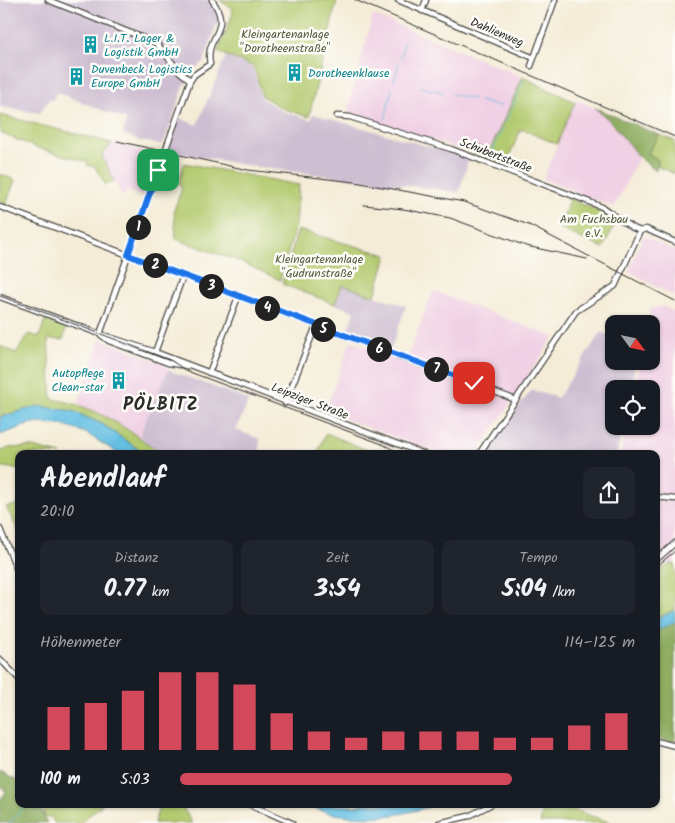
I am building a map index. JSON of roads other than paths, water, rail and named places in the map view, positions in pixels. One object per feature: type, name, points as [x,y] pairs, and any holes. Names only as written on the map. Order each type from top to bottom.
[{"type":"street","points":[[48,0],[156,43],[180,72],[190,80]]},
{"type":"street","points":[[100,334],[190,80],[210,64],[208,54],[221,20],[219,9],[212,0]]},
{"type":"street","name":"Dahlienweg","points":[[398,0],[534,58]]},
{"type":"street","points":[[422,11],[426,0]]},
{"type":"street","points":[[531,66],[553,1]]},
{"type":"street","name":"Schubertstraße","points":[[337,116],[358,120],[485,161],[602,207],[640,231],[646,229],[675,242]]},
{"type":"street","points":[[0,208],[516,400]]},
{"type":"street","points":[[483,450],[576,312],[615,286],[640,231]]},
{"type":"street","points":[[155,352],[183,276]]},
{"type":"street","points":[[209,374],[238,296]]},
{"type":"street","name":"Leipziger Straße","points":[[0,297],[155,352],[413,450]]},
{"type":"street","points":[[286,403],[316,326]]},
{"type":"street","name":"Leipziger Straße","points":[[100,334],[109,341],[168,363],[188,366]]},
{"type":"street","points":[[660,497],[675,499]]},
{"type":"street","points":[[0,529],[15,565]]},
{"type":"street","points":[[660,556],[675,543]]},
{"type":"street","points":[[0,659],[15,675]]},
{"type":"street","points":[[660,742],[675,746]]},
{"type":"street","points":[[259,808],[292,823]]},
{"type":"street","points":[[438,823],[469,816],[484,808]]},
{"type":"water","points":[[38,406],[73,411],[102,424],[139,450],[113,450],[86,433],[61,425],[33,423],[0,435],[0,417]]},
{"type":"water","points":[[675,610],[675,622],[660,629],[660,617]]},
{"type":"water","points":[[316,808],[424,808],[387,816],[369,817],[335,814]]},
{"type":"waterway","points":[[401,57],[404,42]]},
{"type":"waterway","points":[[394,81],[399,63]]},
{"type":"waterway","points":[[489,159],[524,81]]},
{"type":"waterway","points":[[420,87],[443,92]]},
{"type":"waterway","points":[[385,119],[392,89]]},
{"type":"waterway","points":[[451,94],[473,99]]},
{"type":"waterway","points":[[479,101],[501,106]]},
{"type":"waterway","points":[[9,823],[23,808]]},
{"type":"tram line","points":[[0,296],[170,360],[187,371],[394,450]]},
{"type":"railway","points":[[355,0],[675,137]]},
{"type":"railway","points":[[117,141],[248,170],[355,182],[464,202],[529,225],[675,301]]},
{"type":"railway","points":[[364,205],[403,209],[450,218],[526,246],[587,259]]},
{"type":"railway","points":[[660,564],[675,551]]},
{"type":"place","name":"L.I.T. Lager & Logistik GmbH","points":[[90,45]]},
{"type":"place","name":"Dorotheenklause","points":[[294,73]]},
{"type":"place","name":"Duvenbeck Logistics Europe GmbH","points":[[77,76]]},
{"type":"place","name":"Autopflege Clean-star","points":[[118,380]]},
{"type":"district","name":"PÖLBITZ","points":[[161,404]]},
{"type":"park label","name":"Kleingartenanlage \"Dorotheenstraße\"","points":[[285,41]]},
{"type":"park label","name":"Am Fuchsbau e.V.","points":[[594,226]]},
{"type":"park label","name":"Kleingartenanlage \"Gudrunstraße\"","points":[[319,266]]}]
